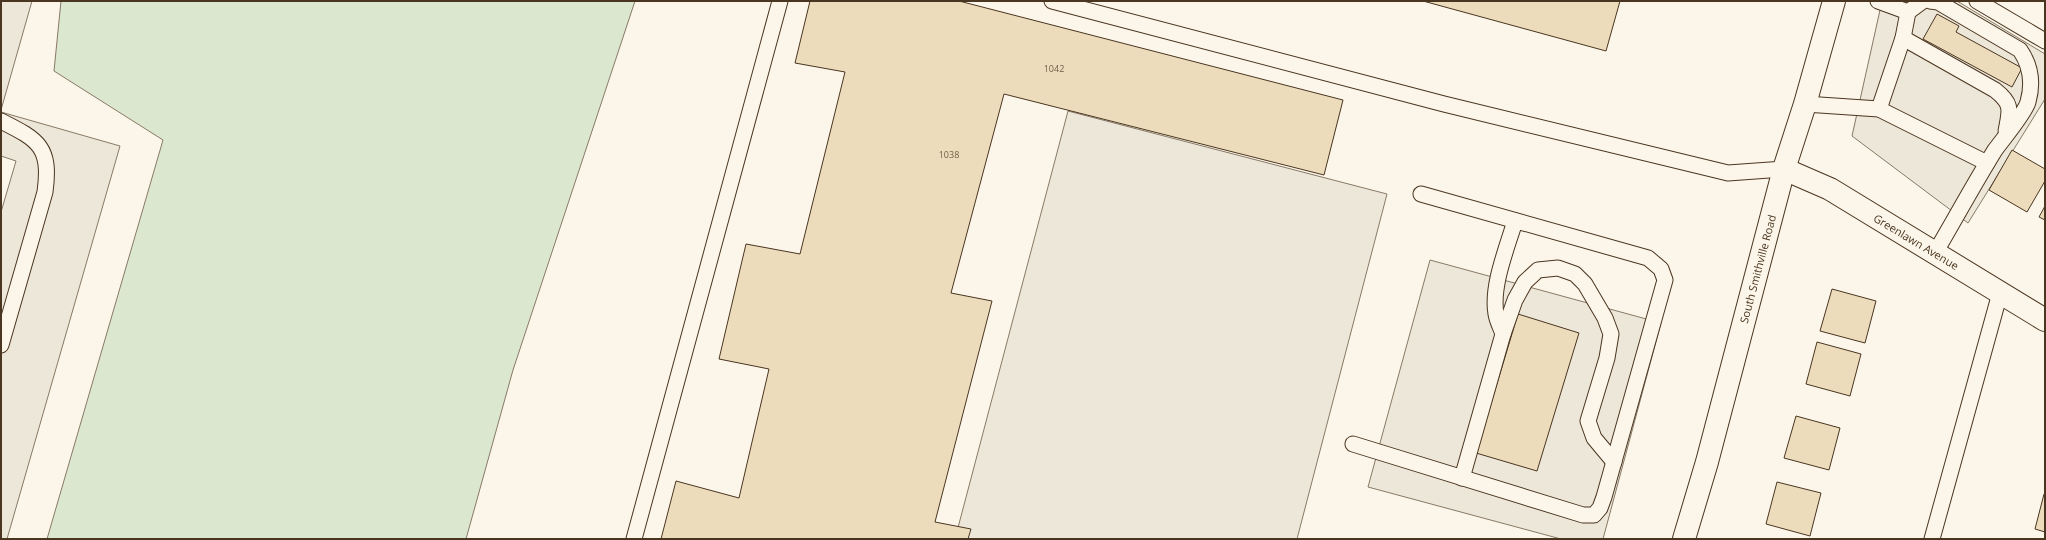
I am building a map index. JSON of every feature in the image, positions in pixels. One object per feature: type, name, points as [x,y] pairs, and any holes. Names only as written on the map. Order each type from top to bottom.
[{"type":"main road","name":"South Smithville Road","points":[[1684,539],[1708,462],[1784,169],[1805,104],[1834,1]]},
{"type":"main road","name":"Greenlawn Avenue","points":[[1784,169],[1830,189],[2045,320]]},
{"type":"lane","points":[[634,539],[780,1]]},
{"type":"lane","points":[[1052,1],[1444,104],[1728,173],[1784,169]]},
{"type":"lane","points":[[1878,1],[1908,12]]},
{"type":"lane","points":[[1879,109],[1903,38],[1908,12],[1924,1]]},
{"type":"lane","points":[[1930,1],[1938,2],[2020,50],[2026,59],[2030,71],[2031,87],[2028,105],[2006,134],[1987,163],[1935,254]]},
{"type":"lane","points":[[1977,1],[2045,41]]},
{"type":"lane","points":[[1903,38],[1995,90],[2006,99],[2010,108],[2006,134]]},
{"type":"lane","points":[[1805,104],[1879,109],[1987,163]]},
{"type":"lane","points":[[1,121],[27,134],[45,153],[48,172],[45,192],[1,345]]},
{"type":"lane","points":[[1353,444],[1583,515],[1594,515],[1600,508],[1604,498],[1664,280],[1661,269],[1648,258],[1421,194]]},
{"type":"lane","points":[[1503,334],[1496,315],[1495,303],[1498,281],[1515,221]]},
{"type":"lane","points":[[1462,478],[1503,334],[1515,300],[1525,282],[1538,270],[1558,268],[1575,274],[1585,284],[1605,318],[1611,334],[1607,358],[1588,421],[1594,438],[1614,462]]},
{"type":"lane","points":[[1932,539],[2000,292]]},
{"type":"green space","points":[[61,1],[635,1],[513,370],[466,539],[47,539],[163,140],[54,71]]},
{"type":"shaded area","points":[[1,1],[32,1],[1,110]]},
{"type":"shaded area","points":[[1882,1],[1957,1],[2045,54],[2045,99],[1968,223],[1852,136]]},
{"type":"shaded area","points":[[1068,111],[1387,194],[1297,539],[955,539]]},
{"type":"shaded area","points":[[1,112],[120,146],[7,539],[1,539],[1,212],[16,161],[1,156]]},
{"type":"shaded area","points":[[1430,260],[1661,323],[1603,539],[1561,539],[1368,487]]},
{"type":"building","points":[[810,1],[959,1],[1343,100],[1324,175],[1004,94],[951,293],[992,301],[935,522],[971,529],[968,539],[661,539],[676,481],[739,498],[769,369],[719,359],[746,244],[800,254],[845,72],[795,63]]},
{"type":"building","points":[[1423,1],[1620,1],[1606,51]]},
{"type":"building","points":[[1937,14],[1959,26],[1956,32],[2022,68],[2012,87],[1923,39]]},
{"type":"building","points":[[2012,150],[2045,169],[2045,181],[2027,212],[1989,190]]},
{"type":"building","points":[[2045,206],[2045,220],[2039,217]]},
{"type":"building","points":[[1832,289],[1876,301],[1865,343],[1820,331]]},
{"type":"building","points":[[1518,314],[1579,333],[1537,471],[1476,453]]},
{"type":"building","points":[[1817,342],[1861,354],[1850,396],[1806,384]]},
{"type":"building","points":[[1796,416],[1840,428],[1829,470],[1784,458]]},
{"type":"building","points":[[1777,482],[1821,493],[1810,536],[1766,524]]},
{"type":"building","points":[[2044,494],[2045,495],[2045,532],[2035,529]]}]
